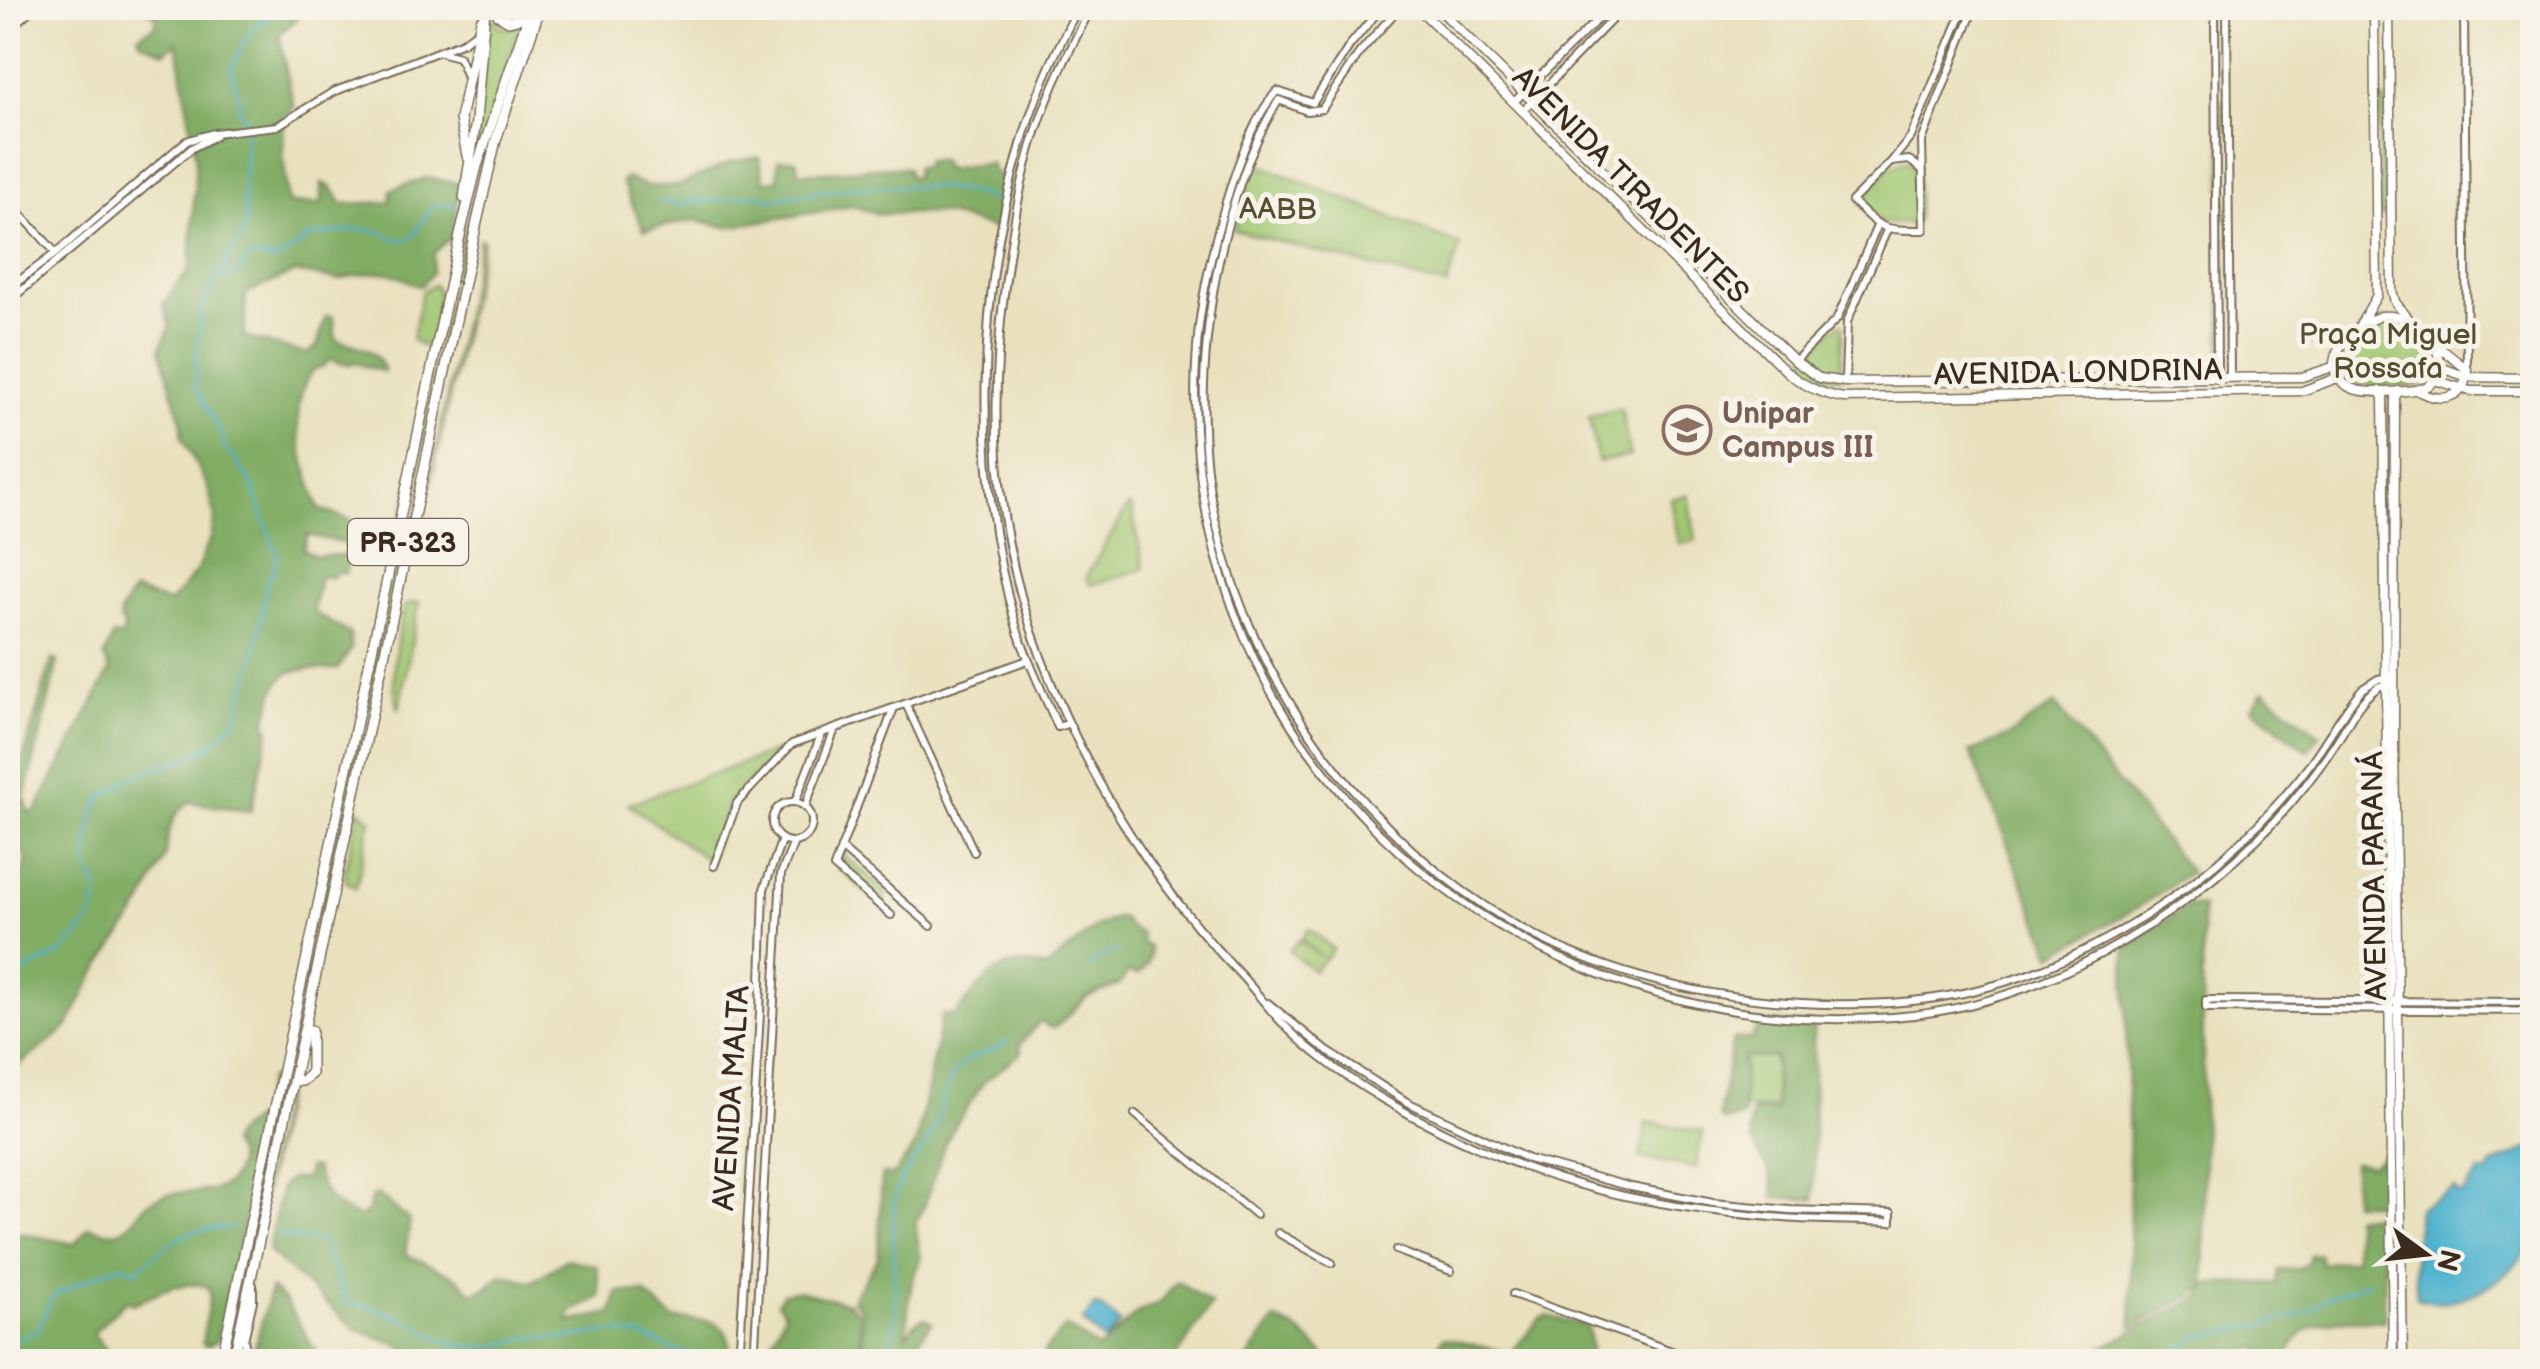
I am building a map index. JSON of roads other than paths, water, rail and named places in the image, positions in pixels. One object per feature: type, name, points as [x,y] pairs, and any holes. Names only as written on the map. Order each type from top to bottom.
[{"type":"highway","points":[[467,174],[468,154],[460,119],[485,8]]},
{"type":"highway","points":[[460,231],[476,121],[485,8]]},
{"type":"highway","points":[[496,8],[502,18],[515,21],[530,8]]},
{"type":"highway","name":"PR-323","points":[[530,8],[477,166],[460,231],[297,1014],[290,1079],[305,1080],[311,1074],[310,1038],[324,943],[496,140],[540,8]]},
{"type":"highway","points":[[233,1362],[290,1079]]},
{"type":"highway","points":[[221,1362],[290,1079]]},
{"type":"main road","name":"AVENIDA TIRADENTES","points":[[1418,8],[1733,320],[1795,378],[1815,390]]},
{"type":"main road","name":"AVENIDA TIRADENTES","points":[[1438,8],[1796,361],[1819,378]]},
{"type":"main road","points":[[2374,8],[2377,296],[2358,327],[2340,345],[2336,366],[2340,378],[2357,391],[2416,390],[2435,380],[2440,367],[2434,342]]},
{"type":"main road","points":[[2389,8],[2394,302],[2467,373]]},
{"type":"main road","points":[[2358,327],[2387,315],[2412,322]]},
{"type":"main road","name":"AVENIDA LONDRINA","points":[[1819,378],[1846,382],[2196,380],[2302,377],[2336,366]]},
{"type":"main road","points":[[2440,367],[2532,378]]},
{"type":"main road","points":[[2416,390],[2427,396],[2454,396],[2464,390],[2467,373]]},
{"type":"main road","name":"AVENIDA LONDRINA","points":[[1815,390],[1844,398],[2185,394],[2302,391],[2340,378]]},
{"type":"main road","points":[[2223,393],[2230,379]]},
{"type":"main road","points":[[2185,394],[2196,380]]},
{"type":"main road","points":[[2435,380],[2464,390],[2532,391]]},
{"type":"main road","points":[[1844,398],[1846,382]]},
{"type":"main road","points":[[1885,396],[1886,382]]},
{"type":"main road","name":"AVENIDA PARANÁ","points":[[2379,391],[2383,397],[2390,681],[2402,1362]]},
{"type":"main road","name":"AVENIDA PARANÁ","points":[[2390,681],[2394,397],[2399,391]]},
{"type":"main road","points":[[2383,439],[2394,439]]},
{"type":"main road","points":[[2384,536],[2395,536]]},
{"type":"main road","name":"AVENIDA PARANÁ","points":[[2393,1362],[2394,1006]]},
{"type":"street","points":[[8,30],[32,8]]},
{"type":"street","points":[[1067,724],[1058,727],[1028,660],[1008,596],[987,429],[986,358],[998,254],[1019,150],[1078,8]]},
{"type":"street","points":[[1092,8],[1055,82],[1026,168],[1006,274],[996,392],[999,468],[1013,571],[1038,656],[1067,724],[1128,835],[1165,889],[1268,1003],[1273,1014],[1390,1102],[1525,1167],[1614,1193],[1730,1213],[1891,1222],[1891,1213],[1713,1203],[1616,1183],[1528,1159],[1452,1130]]},
{"type":"street","points":[[1382,8],[1350,45],[1313,104],[1277,91],[1261,114],[1242,159],[1212,249],[1202,300],[1193,392],[1201,500],[1214,556],[1240,632],[1332,782],[1384,840],[1423,874],[1511,934],[1616,980],[1694,1002],[1774,1014],[1864,1018],[1930,1012],[1988,998],[2040,982],[2110,948],[2166,915],[2241,856],[2314,775],[2364,699],[2390,681]]},
{"type":"street","points":[[1399,8],[1360,52],[1322,109],[1308,111],[1279,100],[1250,161],[1220,250],[1210,300],[1203,392],[1205,446],[1216,526],[1249,626],[1290,700],[1349,784],[1430,866],[1470,897],[1516,926],[1582,955],[1678,987],[1766,1001],[1863,1006],[1942,999],[2029,974],[2116,934],[2160,905],[2212,866],[2269,812],[2310,764],[2357,694],[2367,685],[2390,681]]},
{"type":"street","points":[[1515,101],[1609,8]]},
{"type":"street","points":[[1524,110],[1623,8]]},
{"type":"street","points":[[1964,8],[1911,136],[1852,201],[1877,226],[1887,230],[1924,230],[1922,141],[1974,8]]},
{"type":"street","points":[[2215,8],[2217,379]]},
{"type":"street","points":[[2226,8],[2230,379]]},
{"type":"street","points":[[2464,8],[2467,373]]},
{"type":"street","points":[[8,289],[56,253],[186,140],[284,123],[333,92],[469,39],[479,27]]},
{"type":"street","points":[[438,52],[458,56],[468,80]]},
{"type":"street","points":[[8,302],[192,148],[226,132]]},
{"type":"street","points":[[1911,136],[1922,141]]},
{"type":"street","points":[[1891,162],[1909,160],[1921,169]]},
{"type":"street","points":[[8,200],[56,253]]},
{"type":"street","points":[[1796,361],[1837,319],[1877,226]]},
{"type":"street","points":[[1846,382],[1846,322],[1887,230]]},
{"type":"street","points":[[1837,319],[1846,322]]},
{"type":"street","points":[[2217,363],[2222,366],[2230,362]]},
{"type":"street","points":[[714,866],[737,803],[792,744],[1028,660]]},
{"type":"street","points":[[906,704],[974,852]]},
{"type":"street","points":[[891,915],[834,868],[894,708]]},
{"type":"street","points":[[805,807],[835,729]]},
{"type":"street","points":[[795,802],[822,734]]},
{"type":"street","points":[[795,802],[805,807],[811,818],[810,830],[794,842],[782,840],[773,830],[772,817],[782,804],[795,802]]},
{"type":"street","name":"AVENIDA MALTA","points":[[739,1362],[764,889],[782,840]]},
{"type":"street","name":"AVENIDA MALTA","points":[[754,1362],[782,874],[794,842]]},
{"type":"street","points":[[841,848],[931,926]]},
{"type":"street","points":[[1423,874],[1430,866]]},
{"type":"street","points":[[2160,905],[2166,915]]},
{"type":"street","points":[[1511,934],[1516,926]]},
{"type":"street","points":[[2532,1002],[2394,1006],[2206,1008],[2206,1000],[2394,1006],[2532,1010]]},
{"type":"street","points":[[1135,1114],[1256,1215]]},
{"type":"street","points":[[1614,1193],[1616,1183]]},
{"type":"street","points":[[1278,1232],[1332,1263]]},
{"type":"street","points":[[1396,1250],[1450,1271]]},
{"type":"street","points":[[249,1360],[244,1340],[253,1301],[252,1282]]},
{"type":"street","points":[[1513,1294],[1702,1362]]},
{"type":"water","points":[[2532,1147],[2534,1224],[2531,1242],[2523,1256],[2498,1280],[2466,1297],[2449,1301],[2417,1298],[2414,1258],[2418,1208],[2455,1188],[2462,1194],[2479,1173],[2489,1173],[2493,1165]]},
{"type":"water","points":[[1094,1306],[1120,1323],[1105,1342],[1083,1322]]},
{"type":"waterway","points":[[191,8],[210,13],[246,12],[263,20]]},
{"type":"waterway","points":[[8,990],[26,970],[62,953],[91,921],[98,888],[88,866],[89,833],[104,795],[143,772],[211,746],[235,721],[254,659],[268,578],[276,566],[277,555],[251,482],[223,444],[195,386],[200,314],[217,276],[241,239],[246,222],[243,182],[247,122],[238,110],[239,98],[231,69],[251,30],[278,8]]},
{"type":"waterway","points":[[659,203],[672,200],[679,206],[695,200],[706,202],[758,194],[769,200],[821,191],[887,187],[952,189],[1002,203]]},
{"type":"waterway","points":[[220,277],[238,272],[248,256],[281,258],[311,236],[362,229],[408,239],[432,205],[456,204]]},
{"type":"waterway","points":[[1090,967],[1103,955],[1118,950]]},
{"type":"waterway","points":[[884,1362],[895,1322],[893,1219],[898,1189],[932,1135],[959,1067],[1007,1042]]},
{"type":"waterway","points":[[8,1347],[23,1335],[38,1330],[51,1299],[58,1293],[119,1265],[137,1270],[189,1233],[233,1228]]},
{"type":"waterway","points":[[278,1232],[286,1238],[323,1241],[346,1303],[404,1319],[463,1346],[488,1348],[528,1337],[563,1338],[610,1332],[641,1336],[679,1352],[702,1356],[730,1354]]},
{"type":"waterway","points":[[2155,1362],[2201,1336],[2303,1314],[2327,1298],[2368,1282]]},
{"type":"waterway","points":[[763,1354],[803,1348],[821,1351],[839,1362]]},
{"type":"place","name":"Unipar Campus III","points":[[1687,430]]},
{"type":"park label","name":"AABB","points":[[1278,209]]},
{"type":"park label","name":"Praça Miguel Rossafa","points":[[2388,351]]}]
